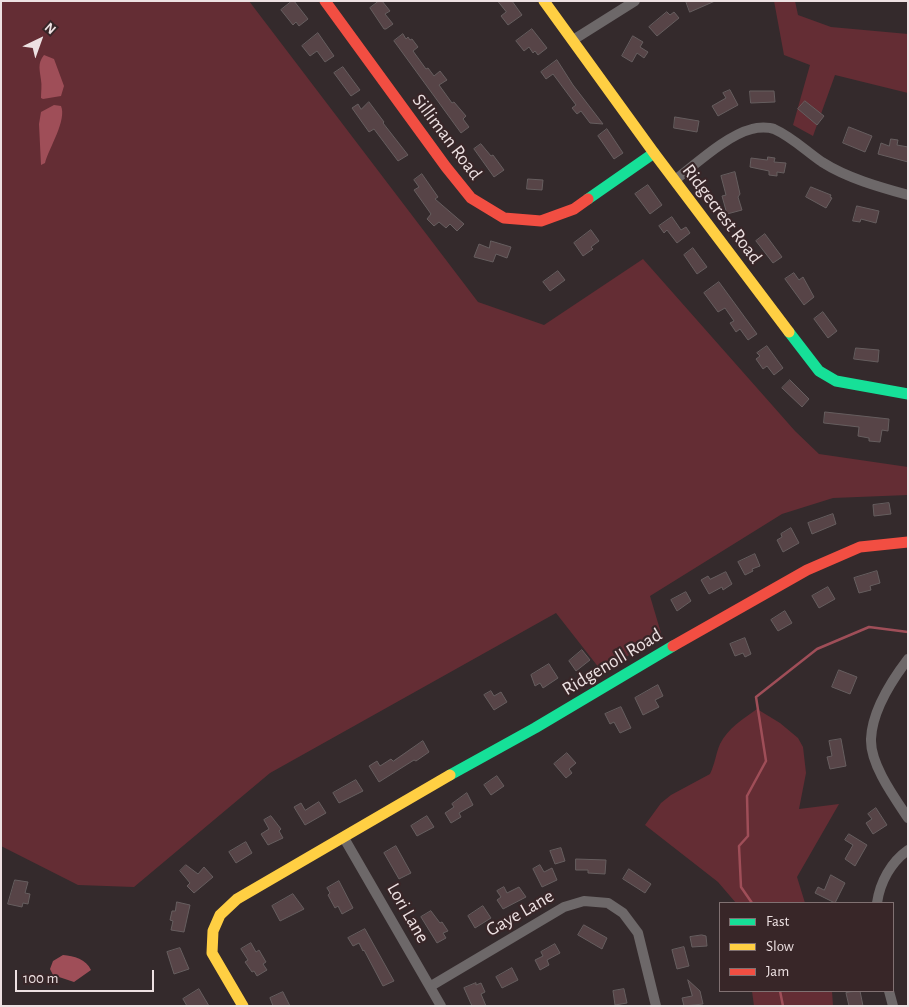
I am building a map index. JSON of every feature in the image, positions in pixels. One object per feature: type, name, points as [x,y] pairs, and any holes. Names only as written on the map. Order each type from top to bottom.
[{"type":"street","name":"Silliman Road","points":[[325,1],[446,167],[471,198],[504,218],[541,221],[574,209],[654,153]]},
{"type":"street","name":"Ridgecrest Road","points":[[544,1],[654,153],[819,372],[836,381],[908,394]]},
{"type":"street","points":[[573,40],[635,1]]},
{"type":"street","points":[[675,180],[733,137],[752,129],[773,128],[792,139],[823,162],[850,175],[908,195]]},
{"type":"street","name":"Ridgenoll Road","points":[[243,1006],[212,953],[213,931],[220,915],[237,898],[344,838],[481,757],[535,728],[630,670],[807,570],[860,547],[908,542]]},
{"type":"street","points":[[908,659],[900,669],[877,710],[871,739],[874,760],[908,818]]},
{"type":"street","name":"Lori Lane","points":[[344,838],[441,1006]]},
{"type":"street","points":[[877,902],[887,873],[899,857],[908,850]]},
{"type":"street","name":"Gaye Lane","points":[[431,986],[564,907],[584,902],[608,903],[623,913],[638,933],[656,1006]]},
{"type":"street","points":[[889,992],[892,1006]]},
{"type":"shaded area","points":[[1,1],[249,1],[478,302],[544,325],[643,259],[795,431],[819,454],[908,467],[908,495],[833,498],[782,514],[650,596],[661,633],[603,673],[556,613],[270,773],[134,887],[78,885],[1,846]]},
{"type":"shaded area","points":[[774,1],[795,1],[798,15],[831,27],[908,34],[908,93],[835,75],[813,136],[793,125],[810,65],[784,55]]},
{"type":"shaded area","points":[[44,55],[54,59],[64,86],[61,96],[41,98],[40,61]]},
{"type":"shaded area","points":[[54,105],[61,106],[62,119],[45,163],[41,165],[39,124],[41,112]]},
{"type":"shaded area","points":[[757,709],[780,723],[798,738],[803,747],[806,773],[799,809],[839,804],[797,877],[805,902],[735,902],[718,882],[645,825],[661,803],[671,795],[710,774],[723,738],[736,724]]},
{"type":"shaded area","points":[[63,955],[79,959],[86,963],[91,970],[74,982],[53,975],[50,969],[53,961]]},
{"type":"shaded area","points":[[752,992],[832,992],[833,1006],[754,1006]]},
{"type":"building","points":[[292,1],[308,19],[299,26],[296,22],[293,25],[281,10]]},
{"type":"building","points":[[379,1],[382,1],[390,11],[385,14],[393,24],[386,29],[384,29],[370,8]]},
{"type":"building","points":[[498,1],[512,1],[522,15],[508,25],[501,16],[506,12]]},
{"type":"building","points":[[686,1],[715,1],[690,12]]},
{"type":"building","points":[[667,12],[670,15],[674,12],[679,18],[657,36],[649,27]]},
{"type":"building","points":[[532,29],[547,48],[538,55],[535,51],[533,53],[529,47],[524,51],[516,41]]},
{"type":"building","points":[[318,33],[334,56],[325,62],[317,51],[310,56],[302,46]]},
{"type":"building","points":[[403,34],[406,39],[408,37],[410,40],[412,39],[418,47],[413,51],[426,69],[428,68],[434,76],[440,71],[447,80],[439,85],[452,103],[454,102],[466,116],[463,119],[469,127],[461,133],[394,41]]},
{"type":"building","points":[[633,36],[643,42],[640,47],[648,52],[644,58],[637,53],[632,62],[622,56]]},
{"type":"building","points":[[557,60],[573,85],[603,124],[590,123],[581,111],[577,114],[572,108],[576,105],[553,74],[546,79],[541,72]]},
{"type":"building","points":[[343,67],[360,90],[351,96],[334,73]]},
{"type":"building","points":[[730,90],[738,105],[718,116],[712,106],[726,98],[723,93]]},
{"type":"building","points":[[750,91],[774,91],[775,102],[751,103]]},
{"type":"building","points":[[805,101],[824,116],[817,125],[798,109]]},
{"type":"building","points":[[369,102],[408,155],[398,161],[374,129],[369,132],[352,108],[358,104],[361,109]]},
{"type":"building","points":[[675,117],[699,121],[697,132],[674,128]]},
{"type":"building","points":[[849,127],[872,136],[865,152],[843,143]]},
{"type":"building","points":[[607,129],[623,153],[614,159],[598,136]]},
{"type":"building","points":[[891,139],[898,140],[897,145],[908,147],[908,162],[878,154],[881,143],[889,146]]},
{"type":"building","points":[[481,144],[491,156],[493,155],[504,170],[494,177],[474,149]]},
{"type":"building","points":[[768,157],[775,158],[774,162],[786,163],[784,173],[777,172],[777,176],[769,175],[769,171],[750,167],[751,158],[767,160]]},
{"type":"building","points":[[735,172],[740,194],[738,197],[742,210],[727,214],[722,196],[726,195],[721,176]]},
{"type":"building","points":[[422,174],[438,197],[435,199],[464,224],[457,231],[450,224],[446,228],[439,222],[434,226],[427,219],[431,214],[414,190],[419,187],[414,180]]},
{"type":"building","points":[[528,179],[543,180],[542,190],[527,189]]},
{"type":"building","points":[[648,185],[662,205],[650,214],[635,194]]},
{"type":"building","points":[[811,187],[831,195],[830,197],[832,198],[826,208],[806,197]]},
{"type":"building","points":[[857,206],[879,211],[876,223],[861,219],[860,222],[853,221]]},
{"type":"building","points":[[672,217],[681,230],[686,227],[690,233],[677,243],[667,230],[664,233],[659,226]]},
{"type":"building","points":[[591,230],[599,241],[591,247],[593,249],[583,256],[574,243]]},
{"type":"building","points":[[765,234],[782,257],[773,263],[756,241]]},
{"type":"building","points":[[491,241],[511,247],[507,258],[496,254],[493,262],[474,257],[479,244],[489,248]]},
{"type":"building","points":[[693,248],[707,267],[697,274],[684,255]]},
{"type":"building","points":[[558,271],[565,280],[550,291],[543,282]]},
{"type":"building","points":[[794,273],[799,280],[803,277],[814,297],[804,305],[785,279]]},
{"type":"building","points":[[719,282],[757,334],[748,340],[740,329],[736,332],[730,323],[734,321],[725,308],[718,312],[704,293]]},
{"type":"building","points":[[823,312],[837,331],[828,338],[814,319]]},
{"type":"building","points":[[767,346],[783,368],[774,375],[767,366],[763,369],[756,359],[760,356],[757,353]]},
{"type":"building","points":[[856,348],[879,350],[878,362],[854,359]]},
{"type":"building","points":[[790,380],[809,399],[802,407],[782,388]]},
{"type":"building","points":[[825,412],[889,419],[888,431],[882,430],[880,442],[869,441],[869,438],[858,436],[859,427],[824,423]]},
{"type":"building","points":[[889,503],[891,514],[874,516],[873,505]]},
{"type":"building","points":[[833,514],[836,524],[812,534],[808,523]]},
{"type":"building","points":[[791,528],[799,543],[783,552],[777,540],[782,537],[781,534]]},
{"type":"building","points":[[755,554],[760,566],[752,569],[753,571],[745,575],[738,562]]},
{"type":"building","points":[[877,571],[880,583],[870,586],[871,590],[859,593],[854,578]]},
{"type":"building","points":[[726,572],[732,584],[723,590],[722,587],[709,594],[701,580],[708,576],[710,579]]},
{"type":"building","points":[[828,587],[835,599],[819,608],[812,596]]},
{"type":"building","points":[[686,592],[691,601],[677,611],[671,600]]},
{"type":"building","points":[[785,611],[792,623],[778,631],[771,620]]},
{"type":"building","points":[[745,638],[751,654],[745,657],[743,653],[735,656],[730,644]]},
{"type":"building","points":[[582,650],[590,660],[576,671],[569,661]]},
{"type":"building","points":[[549,664],[558,678],[543,688],[540,683],[535,686],[531,675]]},
{"type":"building","points":[[839,670],[857,677],[850,694],[832,687]]},
{"type":"building","points":[[658,685],[663,696],[655,700],[659,707],[643,715],[635,698]]},
{"type":"building","points":[[491,691],[494,696],[501,692],[507,702],[494,710],[484,695]]},
{"type":"building","points":[[621,707],[631,728],[620,733],[614,722],[610,724],[605,714]]},
{"type":"building","points":[[841,739],[846,766],[830,769],[827,757],[832,756],[829,741]]},
{"type":"building","points":[[423,741],[429,752],[379,782],[369,766],[377,761],[380,766],[391,759],[393,761]]},
{"type":"building","points":[[567,753],[576,763],[569,769],[572,773],[566,778],[554,764]]},
{"type":"building","points":[[497,776],[504,786],[491,795],[484,785]]},
{"type":"building","points":[[356,780],[363,791],[339,803],[333,793]]},
{"type":"building","points":[[467,793],[473,805],[459,813],[461,817],[451,823],[445,813],[454,807],[452,804]]},
{"type":"building","points":[[319,802],[326,813],[305,825],[294,807],[301,803],[305,810]]},
{"type":"building","points":[[876,808],[887,825],[873,834],[866,823],[872,819],[868,814]]},
{"type":"building","points":[[271,816],[281,829],[279,831],[283,838],[268,845],[261,834],[269,829],[264,820]]},
{"type":"building","points":[[427,816],[434,827],[417,836],[411,826]]},
{"type":"building","points":[[849,834],[867,845],[855,866],[845,859],[853,845],[845,840]]},
{"type":"building","points":[[246,842],[252,853],[236,863],[229,852]]},
{"type":"building","points":[[396,846],[411,873],[399,879],[384,853]]},
{"type":"building","points":[[561,848],[565,861],[555,864],[550,851]]},
{"type":"building","points":[[576,859],[606,860],[605,874],[588,873],[588,870],[576,870]]},
{"type":"building","points":[[186,865],[198,874],[204,867],[213,877],[194,893],[187,886],[190,883],[180,871]]},
{"type":"building","points":[[540,865],[544,872],[552,868],[557,880],[542,887],[533,869]]},
{"type":"building","points":[[629,869],[651,884],[645,893],[623,879]]},
{"type":"building","points":[[831,875],[845,883],[836,902],[815,893],[818,887],[824,890]]},
{"type":"building","points":[[15,880],[28,882],[25,893],[30,894],[28,904],[23,903],[22,907],[8,904]]},
{"type":"building","points":[[339,881],[353,908],[342,914],[338,906],[335,908],[328,895],[330,893],[327,888]]},
{"type":"building","points":[[504,887],[507,893],[519,887],[526,897],[503,909],[497,900],[501,897],[497,891]]},
{"type":"building","points":[[293,894],[304,909],[280,921],[272,906]]},
{"type":"building","points":[[177,902],[190,905],[184,932],[171,930],[173,921],[170,920]]},
{"type":"building","points":[[483,906],[491,918],[475,928],[468,916]]},
{"type":"building","points":[[431,911],[448,931],[443,933],[446,938],[437,943],[421,917]]},
{"type":"building","points":[[584,925],[607,938],[602,949],[578,935]]},
{"type":"building","points":[[365,929],[394,981],[383,986],[359,943],[353,946],[348,938]]},
{"type":"building","points":[[706,936],[707,946],[692,947],[690,937]]},
{"type":"building","points":[[251,943],[256,952],[259,950],[266,962],[263,964],[267,970],[257,976],[245,962],[248,960],[241,949]]},
{"type":"building","points":[[555,944],[560,953],[547,960],[549,965],[540,970],[535,960],[543,956],[541,952]]},
{"type":"building","points":[[684,947],[689,966],[677,969],[672,950]]},
{"type":"building","points":[[180,948],[189,969],[174,974],[167,952]]},
{"type":"building","points":[[512,968],[518,980],[502,988],[496,977]]},
{"type":"building","points":[[688,980],[700,991],[703,1004],[684,1006],[682,998],[692,996]]},
{"type":"building","points":[[476,983],[476,985],[481,983],[485,992],[481,994],[486,1006],[472,1006],[464,988]]},
{"type":"building","points":[[199,989],[209,1006],[187,1006],[183,999]]},
{"type":"building","points":[[624,989],[627,1003],[615,1005],[613,991]]},
{"type":"building","points":[[283,992],[290,1006],[273,1006],[270,998]]},
{"type":"building","points":[[860,992],[863,1006],[849,1006],[846,993]]},
{"type":"waterway","points":[[751,902],[741,887],[739,846],[748,836],[747,796],[766,761],[756,697],[817,649],[869,627],[908,632]]},
{"type":"waterway","points":[[780,992],[783,1006]]},
{"type":"traffic: fast","points":[[588,199],[654,153]]},
{"type":"traffic: fast","points":[[789,332],[819,371],[836,381],[908,394]]},
{"type":"traffic: fast","points":[[450,775],[535,728],[673,646]]},
{"type":"traffic: slow","points":[[544,1],[654,153],[789,332]]},
{"type":"traffic: slow","points":[[243,1006],[212,953],[213,931],[220,915],[237,899],[450,775]]},
{"type":"traffic: jam","points":[[325,1],[446,167],[471,198],[504,218],[541,221],[574,209],[588,199]]},
{"type":"traffic: jam","points":[[673,646],[807,570],[860,547],[908,542]]}]
